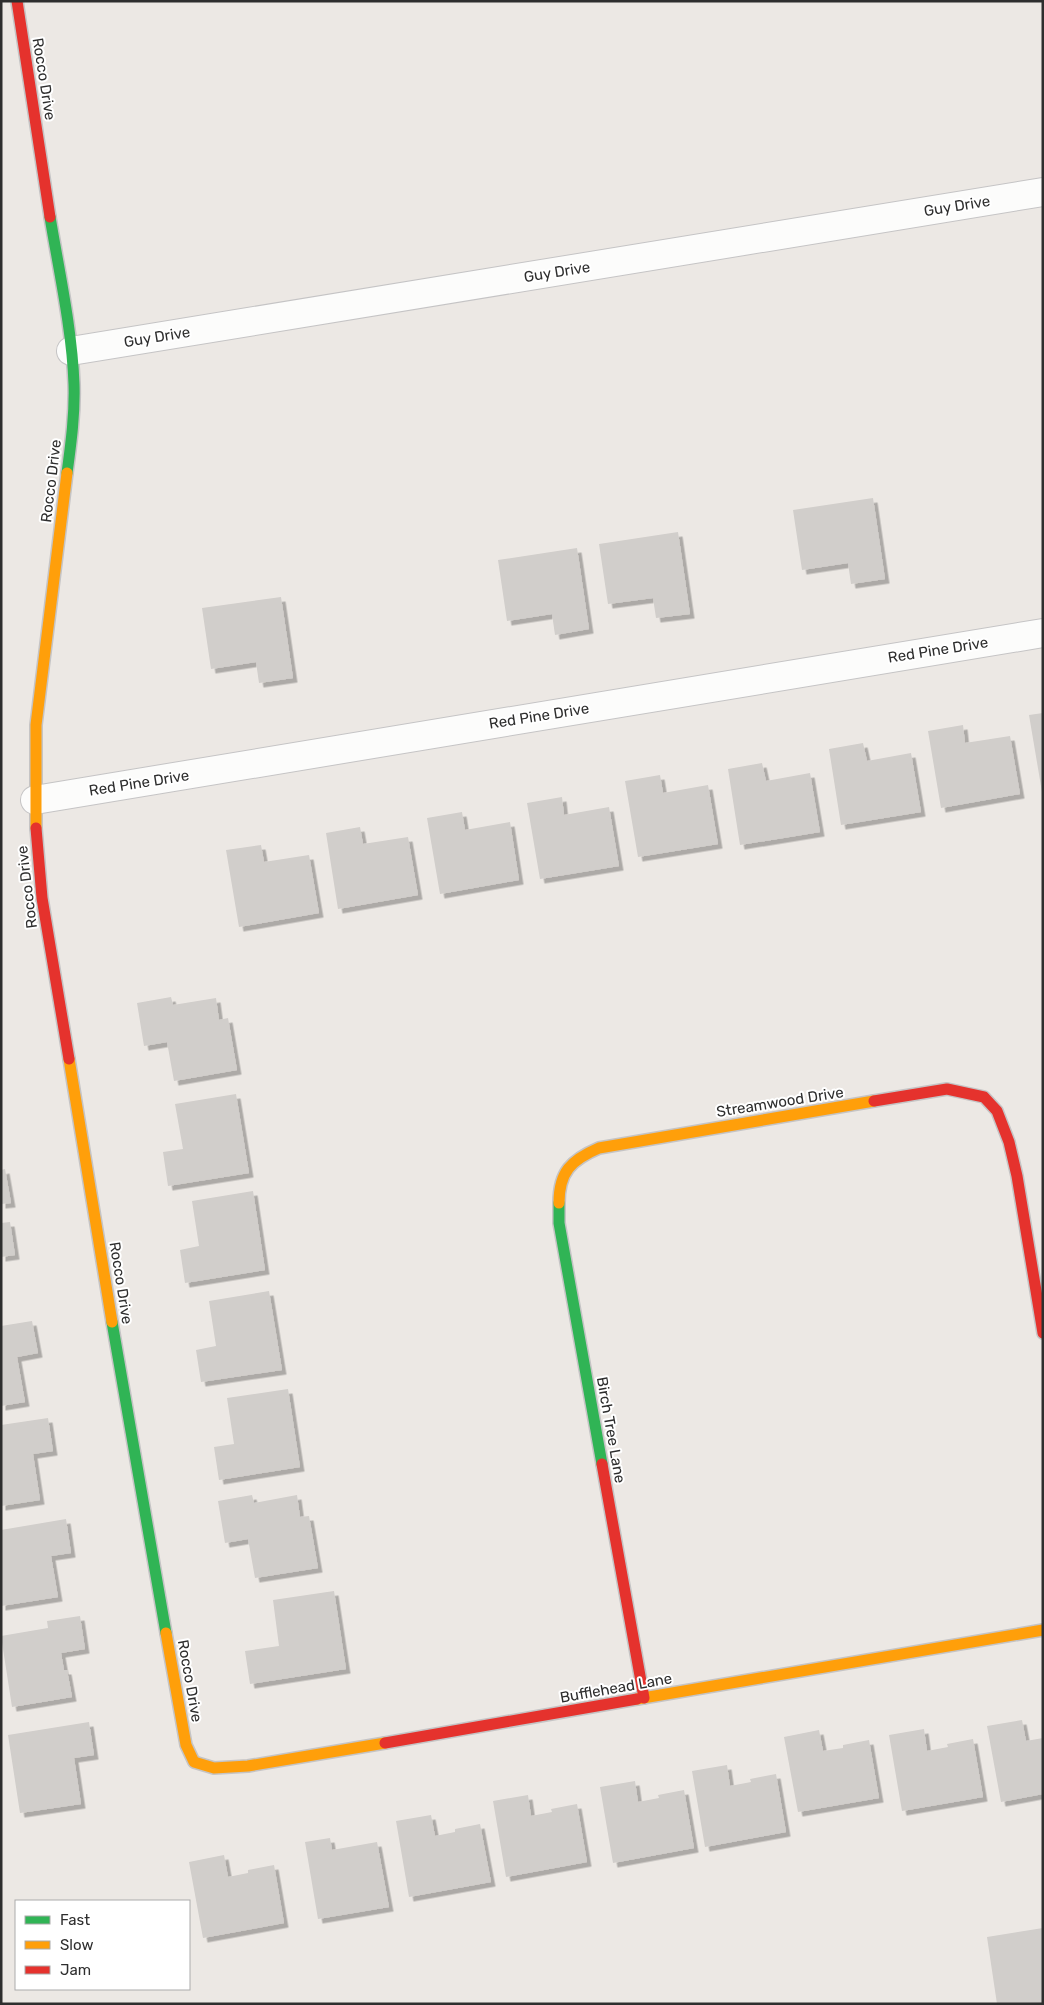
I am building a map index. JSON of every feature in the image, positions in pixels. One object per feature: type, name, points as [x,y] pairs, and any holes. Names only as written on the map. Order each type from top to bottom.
[{"type":"street","name":"Rocco Drive","points":[[17,1],[71,351],[74,385],[72,434],[36,725],[35,800],[42,898],[122,1380],[186,1745],[194,1762]]},
{"type":"street","name":"Guy Drive","points":[[71,351],[1043,192]]},
{"type":"street","name":"Red Pine Drive","points":[[35,800],[1043,633]]},
{"type":"street","name":"Streamwood Drive","points":[[568,1169],[583,1154],[600,1148],[947,1089],[984,1097],[997,1111],[1009,1142],[1017,1176],[1043,1333]]},
{"type":"street","name":"Birch Tree Lane","points":[[568,1169],[561,1179],[558,1199],[559,1223],[644,1698]]},
{"type":"street","name":"Bufflehead Lane","points":[[194,1762],[214,1768],[248,1766],[1043,1630]]},
{"type":"building","points":[[873,498],[885,579],[851,584],[848,563],[802,570],[793,510]]},
{"type":"building","points":[[678,532],[690,614],[656,618],[653,598],[608,604],[599,544]]},
{"type":"building","points":[[577,548],[589,629],[555,635],[552,614],[507,621],[498,560]]},
{"type":"building","points":[[281,597],[293,678],[259,683],[256,662],[211,669],[202,608]]},
{"type":"building","points":[[1043,713],[1043,792],[1042,792],[1029,715]]},
{"type":"building","points":[[963,725],[965,743],[1010,736],[1020,794],[941,808],[928,731]]},
{"type":"building","points":[[863,743],[867,761],[911,753],[921,812],[841,825],[829,749]]},
{"type":"building","points":[[762,763],[766,781],[810,773],[820,832],[740,845],[728,769]]},
{"type":"building","points":[[660,775],[663,793],[708,785],[718,844],[638,857],[625,781]]},
{"type":"building","points":[[562,797],[564,815],[609,807],[619,866],[540,879],[527,803]]},
{"type":"building","points":[[462,812],[465,830],[510,822],[519,880],[440,894],[427,818]]},
{"type":"building","points":[[360,827],[363,844],[408,837],[418,895],[338,909],[326,833]]},
{"type":"building","points":[[261,845],[264,862],[309,855],[319,913],[239,927],[226,850]]},
{"type":"building","points":[[171,997],[173,1005],[216,998],[219,1020],[228,1018],[237,1070],[174,1081],[167,1042],[144,1046],[137,1003]]},
{"type":"building","points":[[236,1094],[249,1173],[168,1186],[163,1152],[183,1149],[175,1104]]},
{"type":"building","points":[[5,1169],[11,1203],[1,1204],[1,1170]]},
{"type":"building","points":[[253,1191],[265,1270],[185,1283],[180,1250],[199,1246],[192,1201]]},
{"type":"building","points":[[10,1222],[15,1255],[1,1257],[1,1223]]},
{"type":"building","points":[[269,1291],[282,1370],[201,1382],[196,1350],[216,1346],[209,1301]]},
{"type":"building","points":[[32,1321],[38,1353],[17,1357],[25,1402],[1,1406],[1,1326]]},
{"type":"building","points":[[288,1389],[300,1467],[219,1480],[214,1447],[234,1444],[227,1398]]},
{"type":"building","points":[[48,1418],[53,1451],[33,1454],[40,1500],[1,1506],[1,1425]]},
{"type":"building","points":[[252,1495],[254,1503],[297,1495],[300,1517],[309,1516],[318,1568],[255,1578],[248,1539],[225,1543],[218,1501]]},
{"type":"building","points":[[66,1519],[71,1553],[51,1556],[58,1597],[1,1606],[1,1530]]},
{"type":"building","points":[[334,1591],[346,1669],[250,1684],[245,1651],[279,1646],[273,1600]]},
{"type":"building","points":[[80,1616],[85,1649],[61,1653],[64,1670],[67,1670],[72,1697],[12,1707],[1,1636],[48,1628],[47,1621]]},
{"type":"building","points":[[1022,1720],[1026,1741],[1043,1738],[1043,1794],[1001,1802],[987,1726]]},
{"type":"building","points":[[89,1722],[94,1755],[74,1758],[81,1804],[20,1813],[8,1735]]},
{"type":"building","points":[[924,1729],[927,1751],[948,1747],[947,1744],[973,1739],[983,1797],[902,1811],[889,1735]]},
{"type":"building","points":[[819,1730],[823,1751],[843,1748],[843,1745],[869,1740],[879,1798],[798,1812],[784,1737]]},
{"type":"building","points":[[727,1765],[730,1786],[751,1782],[750,1779],[776,1774],[786,1832],[705,1847],[692,1771]]},
{"type":"building","points":[[635,1781],[638,1802],[659,1798],[658,1795],[684,1790],[694,1848],[613,1863],[600,1787]]},
{"type":"building","points":[[528,1795],[531,1816],[552,1812],[551,1809],[577,1804],[587,1862],[506,1877],[493,1801]]},
{"type":"building","points":[[431,1815],[435,1836],[455,1832],[455,1829],[480,1824],[491,1882],[409,1897],[396,1821]]},
{"type":"building","points":[[330,1838],[332,1850],[377,1842],[389,1907],[318,1919],[305,1842]]},
{"type":"building","points":[[224,1855],[228,1877],[248,1873],[248,1870],[274,1865],[284,1923],[203,1938],[189,1862]]},
{"type":"building","points":[[1043,1928],[1043,2002],[997,2004],[987,1937]]},
{"type":"traffic: fast","points":[[50,217],[65,300],[73,363],[74,406],[67,473]]},
{"type":"traffic: fast","points":[[559,1203],[559,1223],[602,1464]]},
{"type":"traffic: fast","points":[[112,1322],[166,1633]]},
{"type":"traffic: slow","points":[[36,828],[36,725],[67,473]]},
{"type":"traffic: slow","points":[[69,1059],[112,1322]]},
{"type":"traffic: slow","points":[[559,1203],[561,1183],[568,1168],[581,1157],[599,1148],[874,1101]]},
{"type":"traffic: slow","points":[[637,1699],[1043,1630]]},
{"type":"traffic: slow","points":[[166,1633],[186,1745],[194,1762],[214,1768],[248,1766],[385,1743]]},
{"type":"traffic: jam","points":[[17,1],[50,217]]},
{"type":"traffic: jam","points":[[36,828],[42,898],[69,1059]]},
{"type":"traffic: jam","points":[[874,1101],[947,1089],[984,1097],[997,1111],[1009,1142],[1017,1176],[1043,1333]]},
{"type":"traffic: jam","points":[[602,1464],[644,1698]]},
{"type":"traffic: jam","points":[[385,1743],[637,1699]]}]
